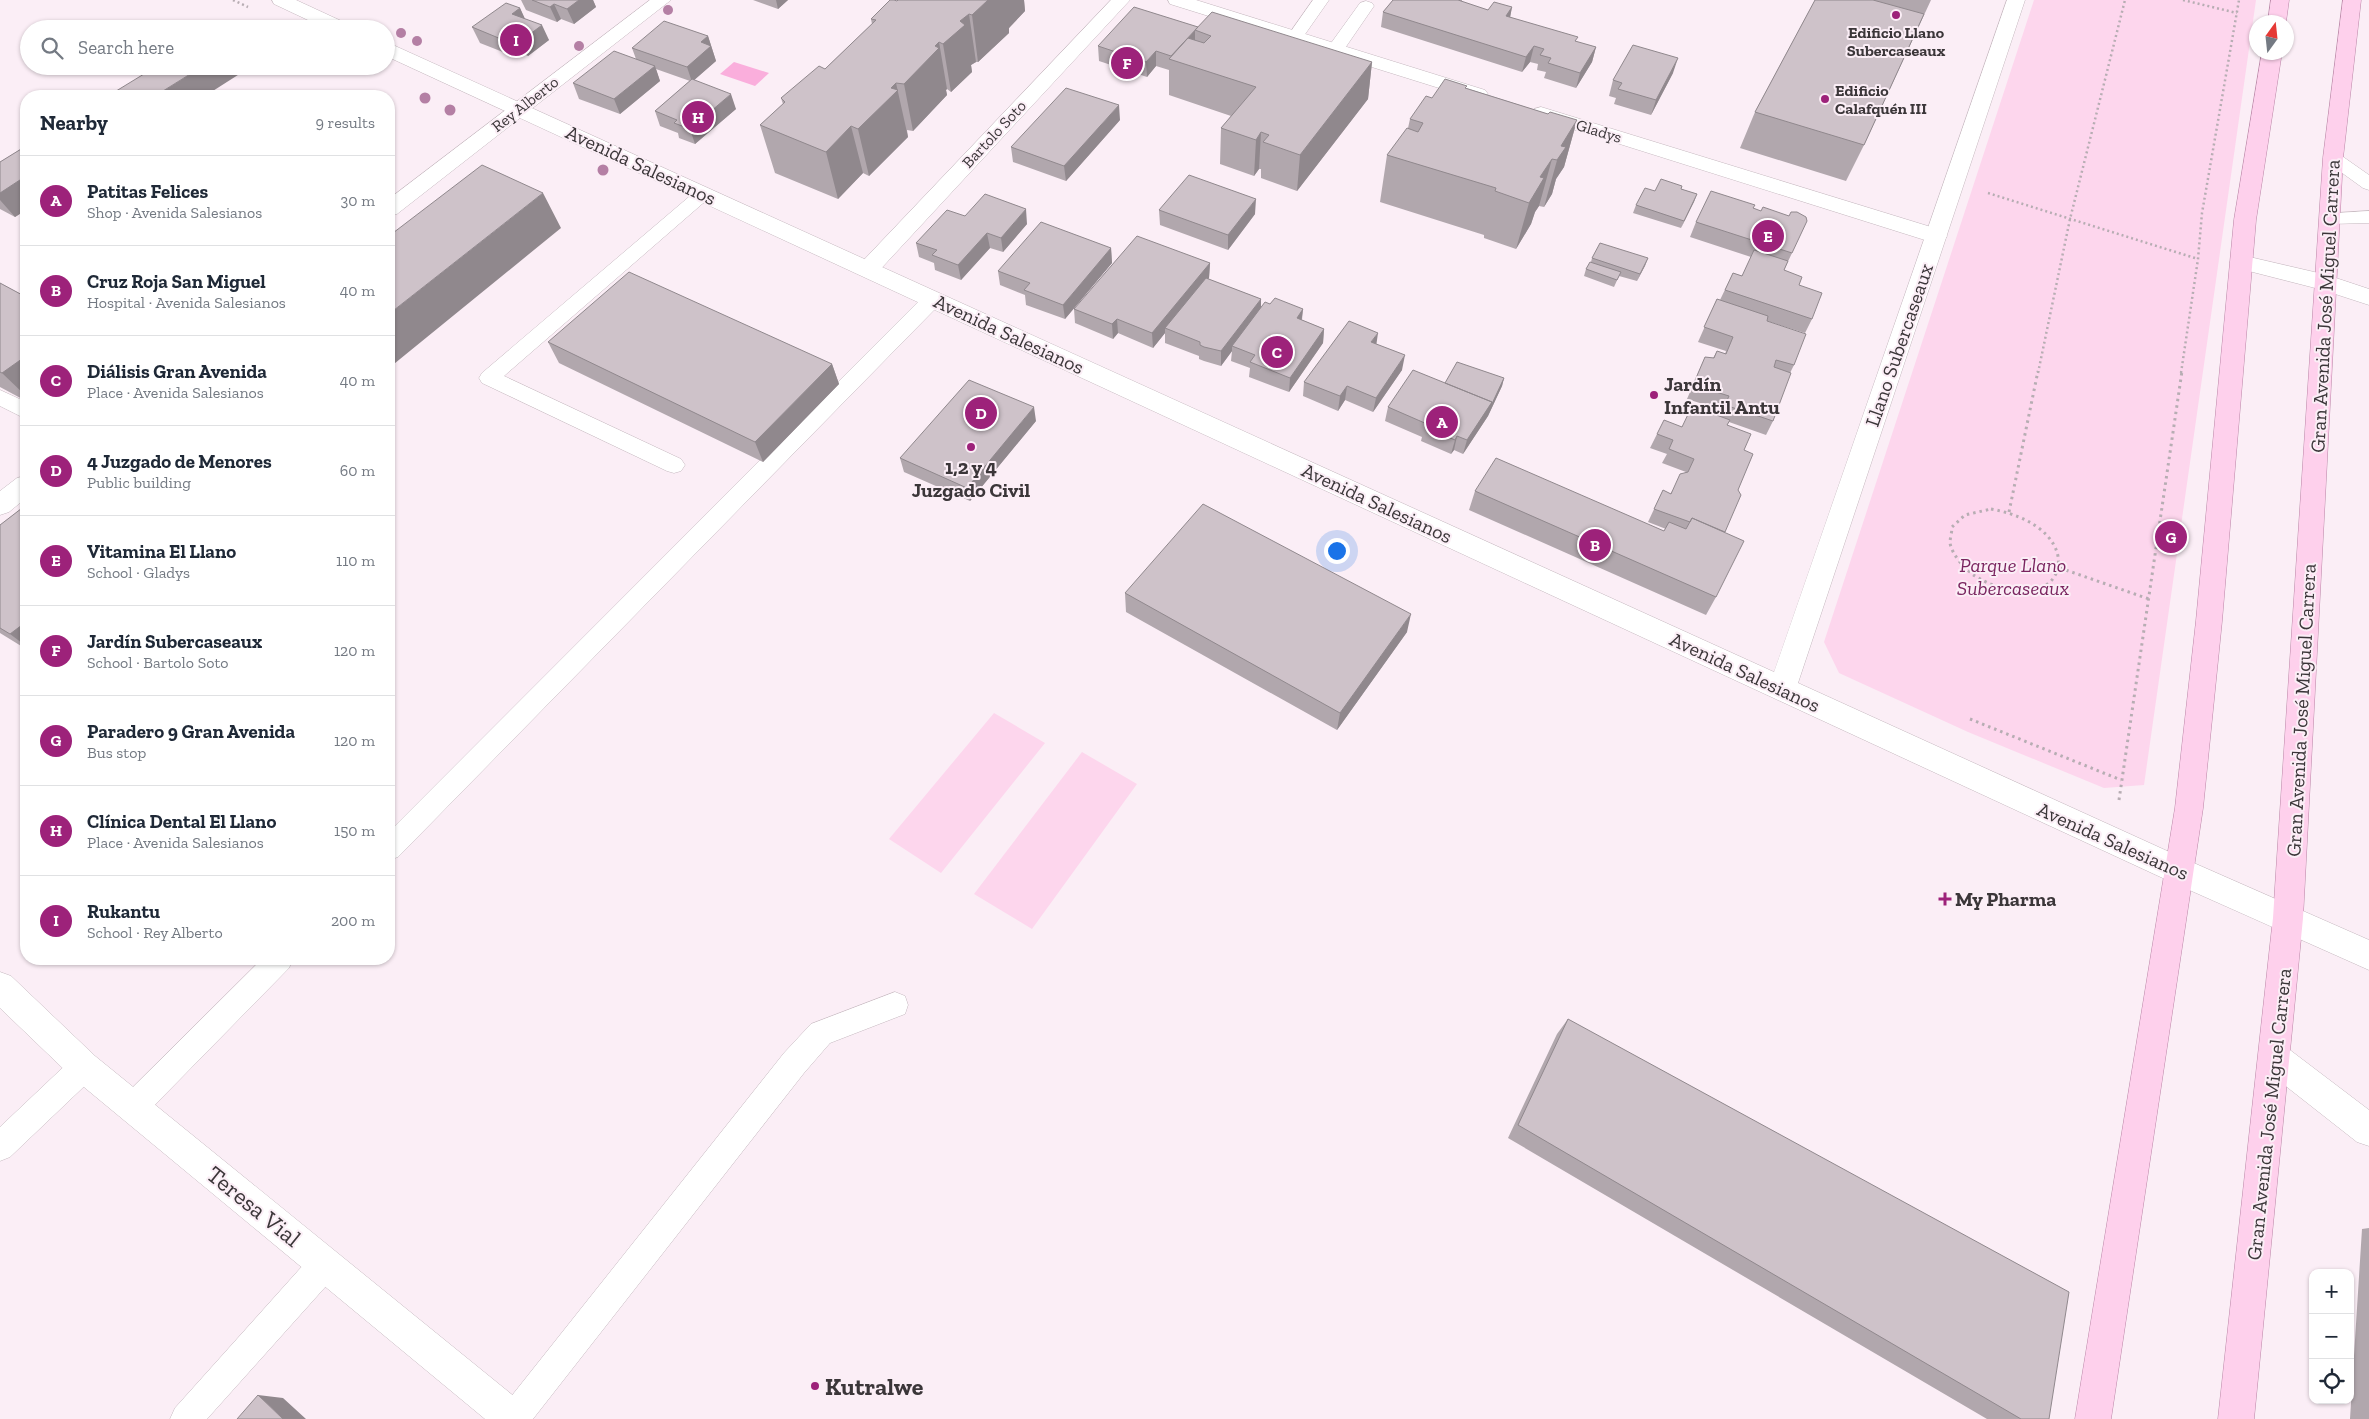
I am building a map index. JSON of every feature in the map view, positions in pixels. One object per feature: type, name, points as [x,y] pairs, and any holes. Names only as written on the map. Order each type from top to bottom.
[{"type":"main road","points":[[2278,15],[2280,0]]},
{"type":"main road","name":"Gran Avenida José Miguel Carrera","points":[[2236,1419],[2275,1058],[2288,918],[2333,158],[2352,0]]},
{"type":"main road","points":[[2093,1419],[2177,870],[2189,808],[2205,659],[2241,262],[2271,60]]},
{"type":"street","name":"Rey Alberto","points":[[395,204],[662,0]]},
{"type":"street","name":"Bartolo Soto","points":[[868,269],[1121,0]]},
{"type":"street","points":[[1177,0],[1496,99]]},
{"type":"street","name":"Llano Subercaseaux","points":[[1783,689],[1789,666],[2016,0]]},
{"type":"street","points":[[290,2],[325,20]]},
{"type":"street","name":"Avenida Salesianos","points":[[395,52],[2177,870],[2369,955]]},
{"type":"street","name":"Gladys","points":[[1524,108],[1936,236]]},
{"type":"street","points":[[2241,262],[2327,283],[2369,298]]},
{"type":"street","points":[[0,505],[20,490]]},
{"type":"street","name":"Teresa Vial","points":[[0,987],[84,1067],[513,1419]]},
{"type":"street","points":[[2275,1058],[2369,1130]]},
{"type":"lane","points":[[1295,37],[1321,0]]},
{"type":"lane","points":[[1336,50],[1366,6]]},
{"type":"lane","points":[[2333,158],[2369,184]]},
{"type":"lane","points":[[674,465],[489,378],[703,194]]},
{"type":"lane","points":[[2329,218],[2369,217]]},
{"type":"lane","points":[[395,843],[933,299]]},
{"type":"lane","points":[[0,397],[20,408]]},
{"type":"lane","points":[[133,1107],[274,965]]},
{"type":"lane","points":[[513,1419],[794,1063],[821,1033],[895,1005]]},
{"type":"lane","points":[[0,1147],[84,1067]]},
{"type":"lane","points":[[186,1419],[325,1264]]},
{"type":"path","points":[[2009,512],[2070,219],[2125,0]]},
{"type":"path","points":[[2183,0],[2237,13]]},
{"type":"path","points":[[1970,719],[2121,780],[2198,259],[2202,213],[2239,0]]},
{"type":"path","points":[[1954,182],[2198,259]]},
{"type":"path","points":[[1991,509],[2009,512],[2026,519],[2041,529],[2053,542],[2059,555],[2060,568],[2054,580],[2044,588],[2029,592],[2012,592],[1993,587],[1976,578],[1961,566],[1952,552],[1949,538],[1952,525],[1961,516],[1974,510],[1991,509]]},
{"type":"path","points":[[2060,568],[2148,599]]},
{"type":"green space","name":"Parque Llano Subercaseaux","points":[[2034,0],[2256,0],[2254,15],[2249,15],[2249,49],[2144,785],[2104,788],[1968,732],[1839,673],[1824,642]]},
{"type":"green space","points":[[994,713],[1045,743],[941,873],[889,839]]},
{"type":"green space","points":[[1082,752],[1137,784],[1032,929],[974,894]]},
{"type":"shaded area","points":[[734,62],[769,73],[755,86],[720,74]]},
{"type":"building","points":[[532,0],[579,0],[567,9],[554,4],[550,7]]},
{"type":"building","points":[[890,0],[988,0],[972,15],[969,14],[960,21],[965,25],[943,44],[939,42],[935,46],[939,48],[904,84],[896,83],[891,88],[898,90],[858,129],[851,126],[826,152],[760,125],[785,102],[781,98],[819,66],[825,69],[876,20],[871,19]]},
{"type":"building","points":[[1393,0],[1458,0],[1488,10],[1494,2],[1512,7],[1506,16],[1578,37],[1575,41],[1596,47],[1580,73],[1548,63],[1551,58],[1540,55],[1544,49],[1534,46],[1526,57],[1383,12]]},
{"type":"building","name":"Edificio Calafquén III","points":[[1815,0],[1873,0],[1924,14],[1864,145],[1755,112]]},
{"type":"building","points":[[506,3],[520,8],[512,14],[542,25],[521,41],[507,35],[501,39],[472,27]]},
{"type":"building","points":[[1134,7],[1198,27],[1171,56],[1156,51],[1146,62],[1098,46]]},
{"type":"building","points":[[1212,12],[1372,62],[1300,155],[1263,142],[1269,135],[1261,132],[1256,140],[1221,128],[1256,87],[1169,59],[1188,38],[1204,43],[1211,36],[1195,30]]},
{"type":"building","points":[[664,21],[708,36],[701,42],[711,46],[687,67],[632,48]]},
{"type":"building","points":[[1633,45],[1678,58],[1656,100],[1618,89],[1622,83],[1613,80]]},
{"type":"building","points":[[614,51],[655,66],[614,99],[573,83]]},
{"type":"building","points":[[142,75],[189,75],[165,90],[118,90]]},
{"type":"building","points":[[692,79],[731,94],[690,129],[674,123],[677,120],[655,111]]},
{"type":"building","points":[[1445,79],[1467,86],[1465,88],[1548,114],[1550,112],[1577,120],[1561,146],[1566,147],[1557,160],[1552,159],[1540,177],[1544,178],[1529,203],[1495,191],[1496,188],[1387,155],[1407,128],[1418,132],[1423,123],[1410,119],[1426,96],[1432,98]]},
{"type":"building","points":[[1066,88],[1119,105],[1064,166],[1011,147]]},
{"type":"building","points":[[20,150],[20,180],[0,193],[0,162]]},
{"type":"building","points":[[482,165],[543,193],[395,309],[395,231]]},
{"type":"building","points":[[1189,175],[1256,199],[1228,235],[1159,210]]},
{"type":"building","points":[[1661,179],[1682,186],[1681,189],[1697,194],[1684,221],[1636,205],[1645,188],[1655,191]]},
{"type":"building","points":[[1711,191],[1755,205],[1753,208],[1761,211],[1763,207],[1789,216],[1791,212],[1797,212],[1806,217],[1807,221],[1792,253],[1696,222]]},
{"type":"building","points":[[985,194],[1026,209],[1001,238],[987,233],[958,265],[932,255],[937,250],[916,243],[947,210],[965,216]]},
{"type":"building","points":[[1041,222],[1111,248],[1063,305],[1024,290],[1030,283],[998,271]]},
{"type":"building","points":[[1137,236],[1210,263],[1152,333],[1117,319],[1112,324],[1074,309]]},
{"type":"building","points":[[1600,243],[1648,258],[1640,274],[1592,258]]},
{"type":"building","points":[[1754,250],[1788,261],[1784,270],[1802,277],[1799,285],[1822,293],[1812,319],[1725,290],[1733,273],[1742,276]]},
{"type":"building","points":[[1590,262],[1621,272],[1617,280],[1586,269]]},
{"type":"building","points":[[629,272],[832,364],[755,442],[548,342]]},
{"type":"building","points":[[1206,278],[1261,299],[1221,351],[1204,347],[1200,345],[1200,342],[1165,328]]},
{"type":"building","points":[[0,283],[20,294],[20,360],[2,373],[0,372]]},
{"type":"building","points":[[1275,298],[1303,309],[1297,318],[1324,329],[1290,378],[1250,362],[1255,355],[1232,346],[1265,302],[1270,304]]},
{"type":"building","points":[[1717,299],[1768,316],[1767,321],[1806,334],[1794,365],[1776,360],[1774,367],[1791,373],[1773,421],[1725,405],[1729,396],[1693,385],[1705,357],[1714,358],[1717,351],[1726,354],[1733,337],[1704,327]]},
{"type":"building","points":[[1349,321],[1378,333],[1371,342],[1405,355],[1376,398],[1347,386],[1340,396],[1304,382]]},
{"type":"building","points":[[1457,362],[1504,378],[1490,408],[1492,402],[1445,383]]},
{"type":"building","points":[[1413,370],[1492,402],[1467,440],[1457,436],[1455,440],[1425,427],[1427,424],[1388,407]]},
{"type":"building","name":"1,2 y 4 Juzgado Civil","points":[[969,380],[1034,407],[967,488],[900,458]]},
{"type":"building","points":[[1692,406],[1730,420],[1727,425],[1751,434],[1744,450],[1753,454],[1738,490],[1741,495],[1725,532],[1692,518],[1690,522],[1654,509],[1663,490],[1671,494],[1680,474],[1688,472],[1694,459],[1669,449],[1673,440],[1657,434],[1664,420],[1682,427]]},
{"type":"building","points":[[1496,458],[1664,531],[1669,522],[1686,529],[1692,518],[1744,541],[1716,597],[1475,491]]},
{"type":"building","points":[[1203,504],[1411,614],[1340,713],[1125,593]]},
{"type":"building","points":[[20,510],[20,626],[10,634],[0,628],[0,525]]},
{"type":"building","points":[[1568,1019],[2069,1292],[2049,1419],[2021,1419],[1518,1125]]},
{"type":"building","points":[[258,1395],[283,1419],[237,1419]]},
{"type":"place","name":"Edificio Llano Subercaseaux","points":[[1896,15]]},
{"type":"place","name":"Rukantu","points":[[516,40]]},
{"type":"place","name":"Jardín Subercaseaux","points":[[1127,63]]},
{"type":"place","name":"Edificio Calafquén III","points":[[1825,99]]},
{"type":"place","name":"Clínica Dental El Llano","points":[[698,117]]},
{"type":"place","name":"Vitamina El Llano","points":[[1768,236]]},
{"type":"place","name":"Diálisis Gran Avenida","points":[[1277,352]]},
{"type":"place","name":"Jardín Infantil Antu","points":[[1654,395]]},
{"type":"place","name":"4 Juzgado de Menores","points":[[981,413]]},
{"type":"place","name":"Patitas Felices","points":[[1442,422]]},
{"type":"place","name":"1,2 y 4 Juzgado Civil","points":[[971,447]]},
{"type":"place","name":"Paradero 9 Gran Avenida","points":[[2171,537]]},
{"type":"place","name":"Cruz Roja San Miguel","points":[[1595,545]]},
{"type":"place","name":"My Pharma","points":[[1945,899]]},
{"type":"place","name":"Kutralwe","points":[[815,1386]]}]
